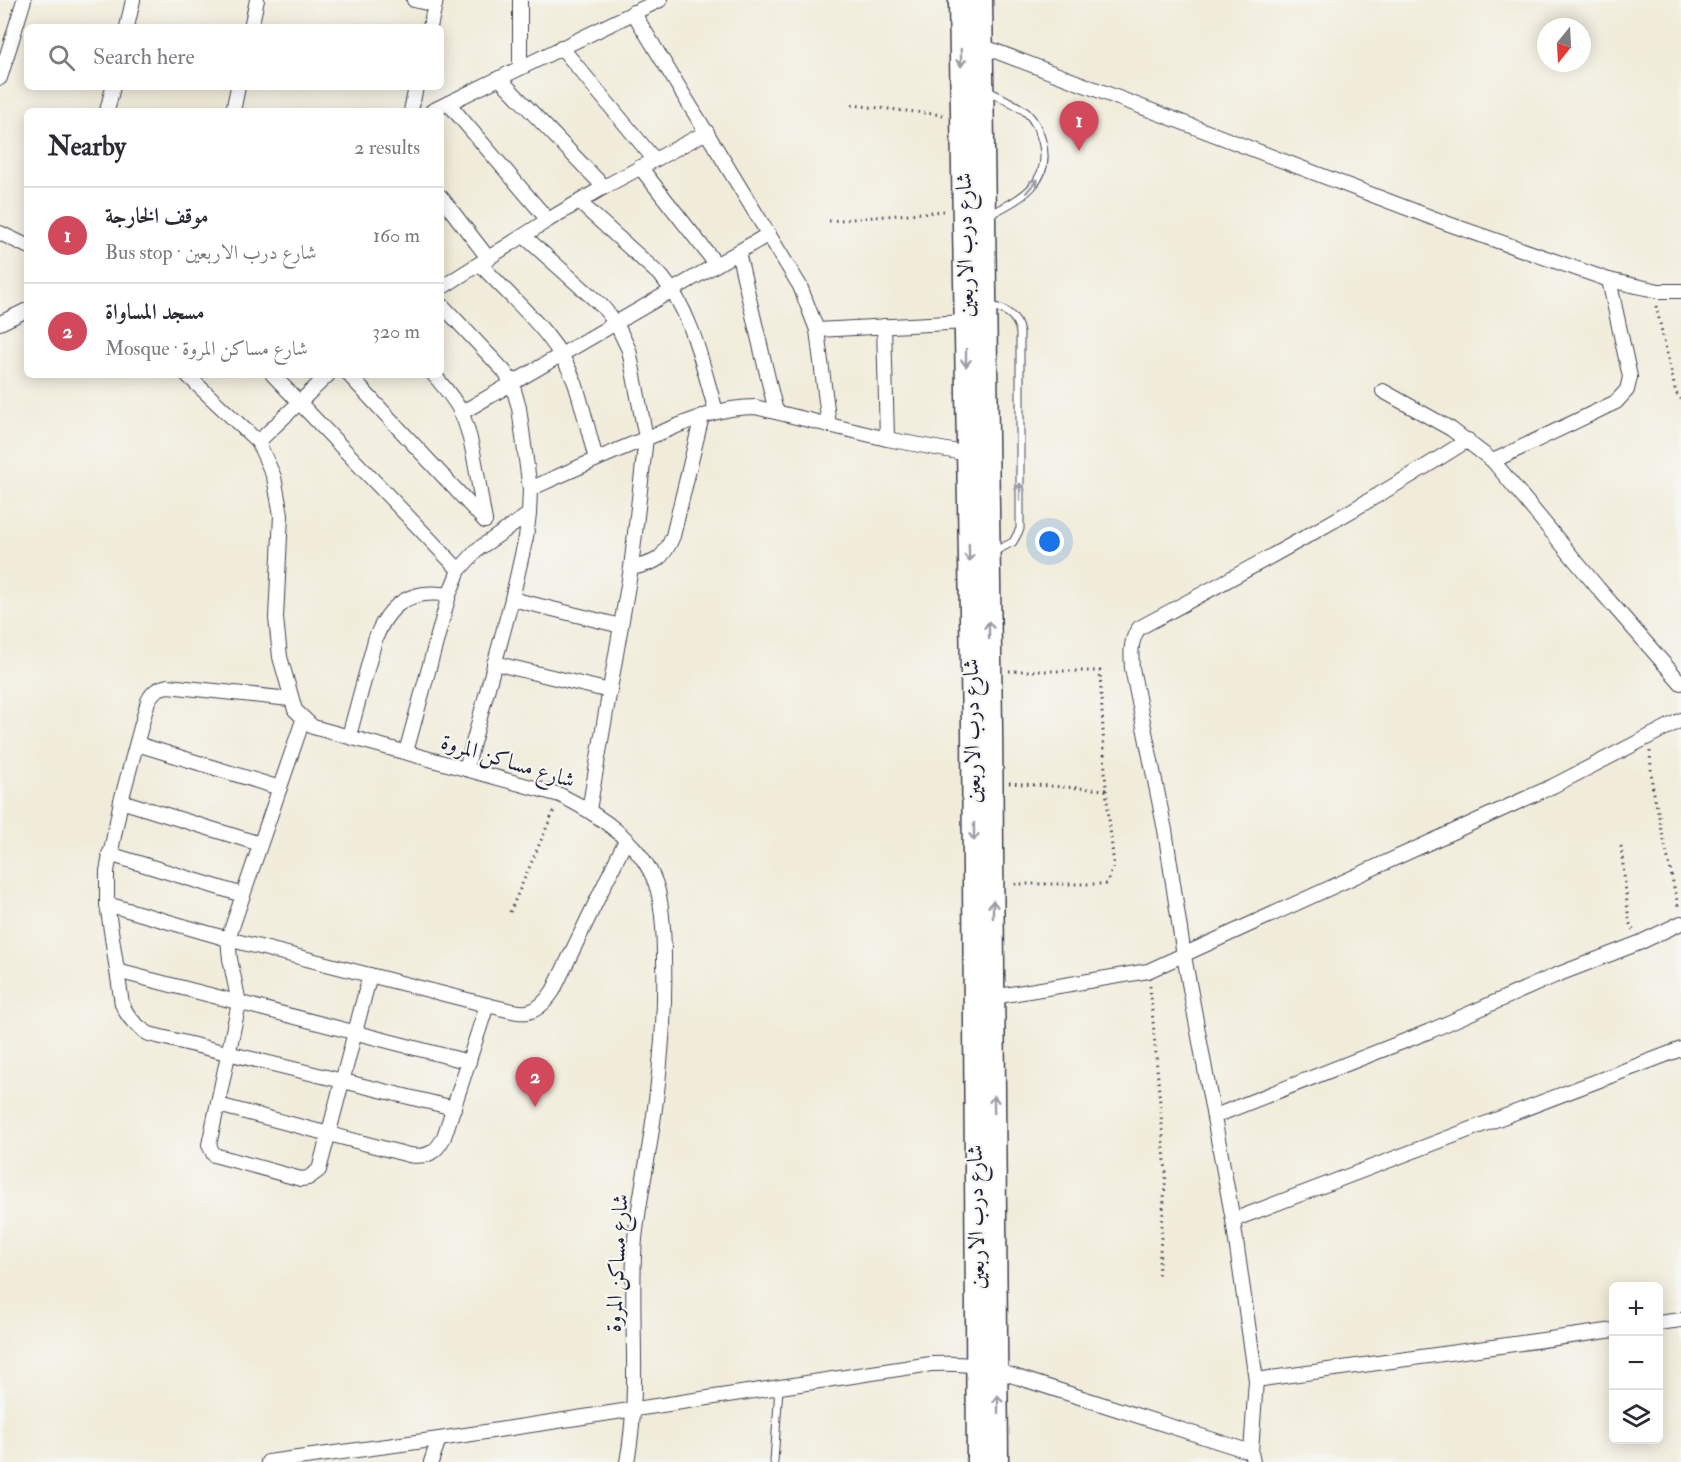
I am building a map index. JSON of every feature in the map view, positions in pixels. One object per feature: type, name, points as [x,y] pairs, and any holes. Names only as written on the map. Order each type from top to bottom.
[{"type":"highway","name":"شارع درب الاربعين","points":[[960,0],[963,117],[985,304],[977,456],[988,1369],[997,1462]]},
{"type":"highway","name":"شارع درب الاربعين","points":[[978,1462],[988,1369],[993,884],[991,782],[982,728],[989,671],[988,555],[966,322],[982,88],[981,0]]},
{"type":"street","points":[[0,78],[24,0]]},
{"type":"street","points":[[128,24],[133,0]]},
{"type":"street","points":[[252,24],[257,0]]},
{"type":"street","points":[[414,0],[435,3],[431,24]]},
{"type":"street","points":[[520,0],[520,68]]},
{"type":"street","points":[[438,108],[660,0]]},
{"type":"street","points":[[633,12],[800,286],[817,330],[829,425]]},
{"type":"street","points":[[982,46],[1446,223],[1609,280],[1659,291],[1681,291]]},
{"type":"street","points":[[561,47],[654,159]]},
{"type":"street","points":[[500,78],[604,187]]},
{"type":"street","points":[[108,108],[112,90]]},
{"type":"street","points":[[234,108],[237,90]]},
{"type":"street","points":[[412,108],[415,90]]},
{"type":"street","points":[[448,103],[548,220]]},
{"type":"street","points":[[444,285],[604,187],[707,132]]},
{"type":"street","points":[[640,167],[716,264]]},
{"type":"street","points":[[444,202],[484,262],[560,355],[574,382],[596,459]]},
{"type":"street","points":[[579,202],[662,277],[673,290],[687,319],[716,411]]},
{"type":"street","points":[[0,234],[24,245]]},
{"type":"street","points":[[461,412],[769,234]]},
{"type":"street","points":[[524,236],[602,306],[615,323],[629,350],[646,438],[631,568],[589,810]]},
{"type":"street","points":[[738,252],[776,412]]},
{"type":"street","points":[[1493,462],[1600,411],[1624,394],[1630,377],[1609,280]]},
{"type":"street","points":[[444,307],[504,371],[512,383],[519,408],[530,489],[526,537],[512,599],[466,769]]},
{"type":"street","points":[[0,323],[24,311]]},
{"type":"street","points":[[817,330],[966,322]]},
{"type":"street","points":[[884,326],[887,439]]},
{"type":"street","points":[[190,378],[258,442],[274,477],[281,515],[276,618],[280,657],[290,699],[303,720],[228,939],[239,1003],[209,1145],[211,1152],[217,1156],[294,1177],[308,1178],[319,1170],[370,975]]},
{"type":"street","points":[[276,378],[459,570]]},
{"type":"street","points":[[258,442],[325,378]]},
{"type":"street","points":[[352,378],[485,521]]},
{"type":"street","points":[[437,378],[451,395],[468,430],[490,541]]},
{"type":"street","points":[[1383,391],[1432,417],[1468,440],[1493,462],[1598,588],[1681,682]]},
{"type":"street","points":[[530,489],[646,438],[716,411],[735,407],[755,407],[887,439],[977,456]]},
{"type":"street","points":[[631,568],[651,564],[666,551],[673,536],[702,416]]},
{"type":"street","points":[[268,1462],[439,1439],[931,1364],[964,1363],[1252,1457],[1256,1380],[1233,1220],[1215,1116],[1184,956],[1165,830],[1132,668],[1131,653],[1135,634],[1139,628],[1290,547],[1468,440]]},
{"type":"street","points":[[406,752],[448,595],[459,570],[468,558],[529,514]]},
{"type":"street","points":[[349,736],[375,640],[380,625],[389,612],[416,595],[431,592],[448,595]]},
{"type":"street","points":[[512,599],[621,626]]},
{"type":"street","points":[[495,663],[610,691]]},
{"type":"street","points":[[290,699],[168,686],[159,687],[152,693],[121,801],[109,854],[107,904],[122,1004],[128,1016],[149,1034],[454,1108]]},
{"type":"street","name":"شارع مساكن المروة","points":[[303,720],[313,727],[560,795],[589,810],[626,840],[644,861],[658,890],[662,920],[665,987],[664,1031],[660,1074],[635,1238],[633,1409],[627,1462]]},
{"type":"street","points":[[993,997],[1148,971],[1553,786],[1681,720]]},
{"type":"street","points":[[137,744],[280,788]]},
{"type":"street","points":[[121,801],[260,844]]},
{"type":"street","points":[[107,904],[228,939],[525,1013],[539,1009],[554,991],[626,840]]},
{"type":"street","points":[[109,854],[243,895]]},
{"type":"street","points":[[1215,1116],[1430,1031],[1554,976],[1639,943],[1681,922]]},
{"type":"street","points":[[117,971],[469,1062]]},
{"type":"street","points":[[218,1105],[420,1157],[431,1154],[439,1147],[454,1108],[487,1005]]},
{"type":"street","points":[[1233,1220],[1681,1049]]},
{"type":"street","points":[[1663,1322],[1681,1320]]},
{"type":"street","points":[[1256,1380],[1609,1331]]},
{"type":"street","points":[[431,1462],[439,1439]]},
{"type":"lane","points":[[975,214],[1016,201],[1029,191],[1043,171],[1045,162],[1044,148],[1035,122],[1014,104],[982,88]]},
{"type":"lane","points":[[985,304],[1000,308],[1014,317],[1019,324],[1020,333],[1020,529],[1013,542],[988,555]]},
{"type":"lane","points":[[774,1462],[780,1387]]},
{"type":"path","points":[[852,105],[963,117]]},
{"type":"path","points":[[829,221],[975,214]]},
{"type":"path","points":[[1659,291],[1656,308],[1677,393],[1681,399]]},
{"type":"path","points":[[989,671],[1100,671],[1106,790],[1114,866],[1106,884],[993,884]]},
{"type":"path","points":[[1649,738],[1652,784],[1681,922]]},
{"type":"path","points":[[991,782],[1106,790]]},
{"type":"path","points":[[510,912],[560,795]]},
{"type":"path","points":[[1621,846],[1629,922],[1639,943]]},
{"type":"path","points":[[1148,971],[1166,1173],[1158,1277]]},
{"type":"place","name":"موقف الخارجة","points":[[1079,151]]},
{"type":"place","name":"مسجد المساواة","points":[[535,1107]]}]
